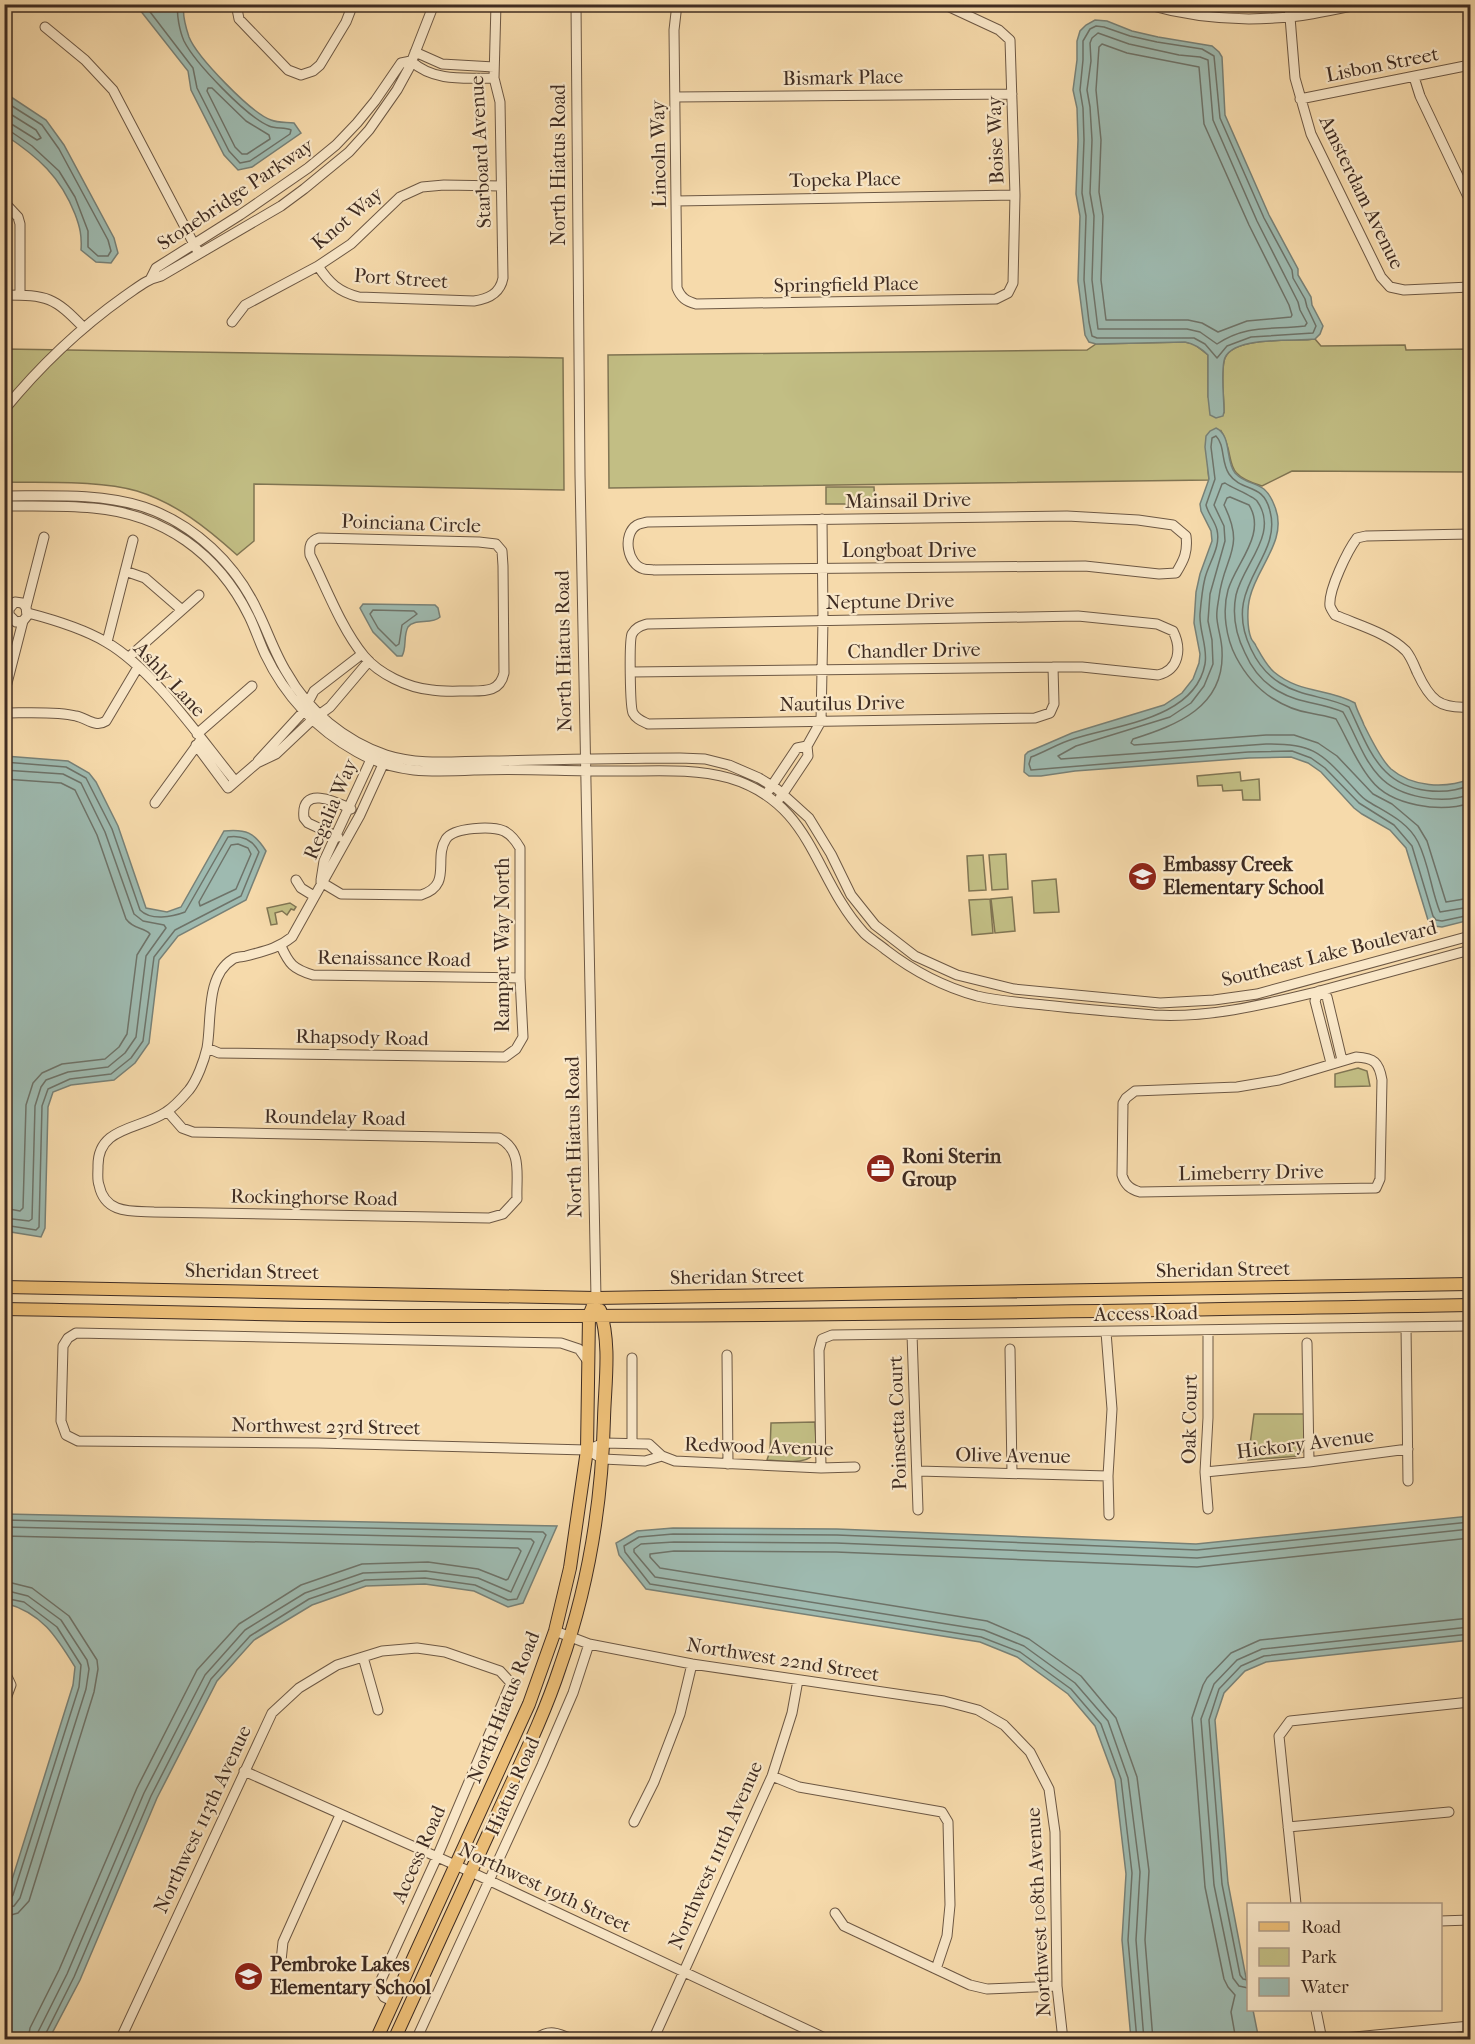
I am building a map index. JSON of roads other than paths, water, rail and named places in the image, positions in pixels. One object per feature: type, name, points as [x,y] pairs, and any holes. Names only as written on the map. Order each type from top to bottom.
[{"type":"main road","name":"Sheridan Street","points":[[4,1287],[596,1298],[1470,1284]]},
{"type":"main road","points":[[1306,1287],[1306,1308]]},
{"type":"main road","points":[[914,1293],[915,1314]]},
{"type":"main road","name":"North Hiatus Road","points":[[376,2040],[529,1704],[555,1631],[570,1568],[587,1450],[587,1360],[596,1298]]},
{"type":"main road","name":"Sheridan Street","points":[[4,1309],[420,1316],[595,1316],[915,1314],[1470,1305]]},
{"type":"main road","name":"North Hiatus Road","points":[[394,2040],[542,1716],[570,1636],[597,1515],[603,1460],[606,1362],[595,1316]]},
{"type":"street","points":[[236,7],[238,19],[288,70],[301,75],[313,71],[320,65],[346,22],[353,4]]},
{"type":"street","name":"Stonebridge Parkway","points":[[4,410],[40,370],[84,328],[151,278],[156,268],[281,206],[349,152],[382,112],[405,75],[434,4]]},
{"type":"street","name":"Starboard Avenue","points":[[493,296],[500,289],[502,278],[500,102],[494,78],[496,4]]},
{"type":"street","name":"North Hiatus Road","points":[[576,4],[579,451],[596,1298]]},
{"type":"street","name":"Lincoln Way","points":[[677,4],[674,30],[677,288],[685,300]]},
{"type":"street","points":[[943,4],[965,9]]},
{"type":"street","points":[[1145,4],[1173,12],[1226,18],[1276,18],[1362,4]]},
{"type":"street","points":[[1269,4],[1305,4]]},
{"type":"street","name":"Amsterdam Avenue","points":[[1288,5],[1292,51],[1300,99],[1311,134],[1381,277],[1390,287],[1404,290],[1470,287]]},
{"type":"street","name":"Boise Way","points":[[965,9],[999,30],[1010,40],[1015,195],[1013,283],[1008,293]]},
{"type":"street","points":[[45,27],[85,60],[113,90],[196,249]]},
{"type":"street","points":[[412,56],[442,64],[494,67]]},
{"type":"street","points":[[412,56],[417,66],[435,75],[449,78],[494,78]]},
{"type":"street","name":"Stonebridge Parkway","points":[[196,249],[336,146],[375,101],[401,63],[412,56]]},
{"type":"street","name":"Lisbon Street","points":[[1300,99],[1470,65]]},
{"type":"street","points":[[1414,77],[1419,96],[1469,196]]},
{"type":"street","name":"Bismark Place","points":[[675,97],[1012,94]]},
{"type":"street","name":"Knot Way","points":[[232,322],[245,305],[318,266],[351,244],[400,197],[422,187],[501,186]]},
{"type":"street","name":"Topeka Place","points":[[676,201],[1015,195]]},
{"type":"street","points":[[4,202],[18,217],[20,224],[20,295]]},
{"type":"street","name":"Port Street","points":[[318,266],[333,286],[359,297],[474,301],[493,296]]},
{"type":"street","name":"Springfield Place","points":[[685,300],[696,303],[800,303],[996,299],[1008,293]]},
{"type":"street","points":[[4,295],[45,297],[63,306],[84,328]]},
{"type":"street","name":"Southeast Lake Boulevard","points":[[4,496],[63,496],[112,500],[144,508],[191,531],[217,553],[232,570],[257,610],[288,675],[316,717],[337,741],[385,760],[414,771],[436,773],[475,770],[675,771],[715,775],[741,783],[765,795],[799,826],[819,860],[839,902],[866,935],[908,967],[953,988],[977,996],[1012,1002],[1173,1016],[1218,1013],[1319,991],[1470,950]]},
{"type":"street","name":"Southeast Lake Boulevard","points":[[4,506],[63,506],[110,510],[141,517],[178,534],[193,545],[224,577],[248,614],[279,681],[303,712],[316,717]]},
{"type":"street","name":"Mainsail Drive","points":[[628,547],[632,530],[636,525],[647,522],[1067,516],[1138,520],[1173,525],[1186,536],[1188,549]]},
{"type":"street","points":[[776,803],[808,756],[807,746],[821,721],[822,519]]},
{"type":"street","points":[[1470,534],[1357,538],[1341,566],[1330,608],[1335,615],[1390,639],[1407,652],[1433,699],[1450,708],[1470,707]]},
{"type":"street","points":[[4,694],[44,537]]},
{"type":"street","name":"Poinciana Circle","points":[[318,538],[479,542],[496,544],[502,551],[504,673],[501,684],[496,688],[485,692],[422,688],[394,678],[366,658],[346,628],[310,555],[307,542],[318,538]]},
{"type":"street","points":[[107,642],[133,540]]},
{"type":"street","name":"Longboat Drive","points":[[628,547],[630,557],[642,569],[1085,566],[1159,574],[1176,573],[1188,549]]},
{"type":"street","points":[[125,572],[145,578],[182,610]]},
{"type":"street","points":[[129,657],[199,596]]},
{"type":"street","name":"Ashly Lane","points":[[26,614],[68,625],[107,642],[129,657],[198,739],[232,784],[257,763]]},
{"type":"street","name":"Neptune Drive","points":[[630,672],[630,638],[639,626],[647,624],[1078,616],[1157,624],[1173,631],[1179,646]]},
{"type":"street","name":"Chandler Drive","points":[[630,672],[1082,667],[1158,675],[1172,669],[1179,646]]},
{"type":"street","points":[[257,763],[303,712],[314,691],[366,658]]},
{"type":"street","points":[[257,763],[276,754],[330,707],[366,658]]},
{"type":"street","points":[[4,712],[73,715],[98,725],[106,721],[138,667]]},
{"type":"street","name":"Nautilus Drive","points":[[630,672],[631,711],[637,718],[648,724],[1035,718],[1050,713],[1054,704],[1053,667]]},
{"type":"street","points":[[155,803],[198,739],[252,686]]},
{"type":"street","points":[[765,795],[797,748],[807,746]]},
{"type":"street","name":"Regalia Way","points":[[321,882],[324,861],[373,755]]},
{"type":"street","name":"Southeast Lake Boulevard","points":[[385,760],[437,763],[680,758],[705,759],[729,765],[771,785],[783,793],[809,818],[831,854],[851,895],[875,925],[915,956],[957,975],[1014,989],[1160,1003],[1214,1000],[1257,994],[1470,936]]},
{"type":"street","name":"Regalia Way","points":[[281,946],[292,937],[321,882],[331,868],[360,815],[385,760]]},
{"type":"street","points":[[346,841],[308,823],[304,818],[305,807],[315,797],[323,798],[348,807],[360,815]]},
{"type":"street","name":"Rampart Way North","points":[[321,882],[340,894],[413,895],[427,893],[438,884],[442,847],[449,836],[459,830],[469,829],[498,830],[511,835],[520,848],[520,978],[523,1037],[516,1049]]},
{"type":"street","points":[[296,880],[301,888],[314,896]]},
{"type":"street","points":[[168,1112],[190,1089],[207,1048],[213,988],[220,972],[233,959],[281,946]]},
{"type":"street","name":"Renaissance Road","points":[[281,946],[288,961],[299,971],[313,975],[520,978]]},
{"type":"street","points":[[1316,977],[1319,991],[1315,1001],[1331,1063],[1342,1060],[1327,997],[1319,991]]},
{"type":"street","name":"Rhapsody Road","points":[[207,1048],[219,1053],[505,1057],[516,1049]]},
{"type":"street","name":"Limeberry Drive","points":[[1331,1063],[1279,1080],[1237,1087],[1142,1090],[1130,1094],[1123,1103],[1122,1175],[1128,1186],[1140,1192],[1376,1188],[1380,1179],[1382,1080],[1380,1068],[1375,1061],[1365,1057],[1342,1060]]},
{"type":"street","name":"Roundelay Road","points":[[168,1112],[182,1128],[193,1132],[499,1138],[509,1144],[516,1153],[517,1199],[511,1207]]},
{"type":"street","name":"Rockinghorse Road","points":[[168,1112],[107,1139],[100,1150],[98,1184],[103,1199],[113,1206],[124,1210],[154,1212],[489,1218],[503,1214],[511,1207]]},
{"type":"street","name":"Access Road","points":[[821,1468],[819,1350],[822,1339],[832,1335],[1470,1326]]},
{"type":"street","points":[[1406,1327],[1408,1481]]},
{"type":"street","name":"Oak Court","points":[[1208,1330],[1208,1418],[1205,1472],[1208,1509]]},
{"type":"street","points":[[1106,1332],[1112,1409],[1108,1515]]},
{"type":"street","name":"Northwest 23rd Street","points":[[587,1360],[579,1349],[561,1342],[76,1333],[68,1338],[63,1346],[61,1410],[61,1421],[66,1435],[78,1442],[318,1443],[587,1450]]},
{"type":"street","name":"Poinsetta Court","points":[[912,1334],[918,1510]]},
{"type":"street","points":[[1307,1343],[1309,1462]]},
{"type":"street","points":[[1010,1349],[1012,1473]]},
{"type":"street","points":[[727,1355],[728,1464]]},
{"type":"street","points":[[632,1358],[632,1443]]},
{"type":"street","name":"Redwood Avenue","points":[[587,1450],[603,1443],[649,1444],[662,1456],[675,1461],[821,1468],[855,1467]]},
{"type":"street","name":"Hickory Avenue","points":[[1205,1472],[1408,1449]]},
{"type":"street","points":[[587,1450],[603,1460]]},
{"type":"street","name":"Redwood Avenue","points":[[603,1460],[645,1461],[662,1456]]},
{"type":"street","name":"Olive Avenue","points":[[918,1471],[1108,1476]]},
{"type":"street","name":"Northwest 22nd Street","points":[[555,1631],[589,1644],[692,1665],[944,1701],[978,1710],[1004,1725]]},
{"type":"street","name":"Hiatus Road","points":[[416,2040],[573,1693],[589,1644]]},
{"type":"street","name":"Access Road","points":[[363,1657],[382,1651],[417,1648],[445,1652],[500,1671],[511,1683],[437,1857],[381,1980],[380,1990],[384,1997],[394,2002]]},
{"type":"street","points":[[363,1657],[378,1710]]},
{"type":"street","name":"Northwest 113th Avenue","points":[[120,2040],[272,1713],[299,1688],[337,1665],[363,1657]]},
{"type":"street","points":[[634,1822],[654,1782],[680,1714],[692,1665]]},
{"type":"street","points":[[4,1704],[10,1685],[5,1671]]},
{"type":"street","name":"Northwest 111th Avenue","points":[[653,2040],[772,1776],[792,1713],[798,1680]]},
{"type":"street","points":[[1296,1903],[1279,1736],[1290,1721],[1470,1702]]},
{"type":"street","name":"Northwest 108th Avenue","points":[[1004,1725],[1030,1752],[1049,1789],[1055,1832],[1057,1986],[1063,2040]]},
{"type":"street","name":"Northwest 19th Street","points":[[244,1771],[471,1872],[829,2040]]},
{"type":"street","points":[[772,1776],[799,1787],[942,1812],[948,1822],[950,1905],[947,1936],[936,1969]]},
{"type":"street","points":[[1288,1827],[1449,1812]]},
{"type":"street","points":[[281,1961],[283,1942],[340,1815]]},
{"type":"street","points":[[835,1913],[844,1926],[970,1985],[987,1989],[1057,1986]]},
{"type":"street","points":[[1442,1921],[1470,1920]]},
{"type":"street","points":[[1316,2011],[1323,2040],[1470,2026]]},
{"type":"street","points":[[538,2037],[556,2031],[574,2040]]},
{"type":"water","points":[[136,5],[184,5],[184,17],[189,37],[213,70],[238,96],[262,115],[274,121],[294,123],[301,133],[252,167],[238,170],[224,155],[191,90],[188,71]]},
{"type":"water","points":[[1095,20],[1107,21],[1132,31],[1158,37],[1212,46],[1219,52],[1222,57],[1225,115],[1269,215],[1298,269],[1298,275],[1311,297],[1312,305],[1323,326],[1315,339],[1250,343],[1229,353],[1223,367],[1223,416],[1216,418],[1210,415],[1208,355],[1198,347],[1185,342],[1096,344],[1089,342],[1085,335],[1078,281],[1080,216],[1076,194],[1077,108],[1073,90],[1077,41],[1080,31]]},
{"type":"water","points":[[5,93],[46,120],[64,145],[114,238],[118,253],[111,263],[96,262],[81,250],[81,236],[75,214],[55,178],[28,151],[5,135]]},
{"type":"water","points":[[1216,428],[1224,436],[1235,473],[1266,491],[1275,507],[1278,519],[1275,542],[1250,597],[1248,618],[1251,639],[1264,660],[1274,672],[1284,679],[1304,688],[1335,695],[1355,703],[1380,754],[1387,765],[1399,775],[1419,783],[1440,785],[1470,779],[1470,920],[1442,927],[1434,926],[1428,920],[1406,848],[1390,830],[1354,808],[1321,772],[1308,763],[1291,757],[1075,771],[1041,776],[1029,776],[1024,772],[1025,755],[1028,752],[1072,733],[1164,705],[1182,693],[1193,679],[1200,654],[1194,623],[1196,592],[1212,541],[1211,531],[1200,504],[1209,479],[1206,436]]},
{"type":"water","points":[[363,604],[435,605],[440,617],[432,621],[411,624],[408,627],[402,656],[397,656],[373,632],[360,608]]},
{"type":"water","points":[[5,756],[68,761],[89,773],[96,782],[118,826],[146,908],[167,912],[181,907],[224,831],[249,833],[266,851],[246,900],[178,936],[159,960],[149,1043],[135,1063],[114,1080],[71,1085],[53,1092],[48,1107],[45,1228],[41,1237],[5,1231]]},
{"type":"water","points":[[5,1514],[557,1526],[523,1603],[508,1607],[474,1591],[425,1584],[366,1586],[312,1605],[254,1640],[217,1681],[157,1798],[80,1980],[49,2039],[5,2040],[5,1902],[73,1685],[75,1667],[47,1627],[29,1613],[5,1603]]},
{"type":"water","points":[[1470,1516],[1470,1640],[1266,1662],[1245,1671],[1224,1693],[1215,1720],[1228,1883],[1247,1983],[1247,2011],[1253,2011],[1259,2040],[1131,2039],[1122,1940],[1126,1874],[1115,1780],[1095,1726],[1068,1694],[1017,1657],[980,1642],[646,1589],[619,1555],[616,1543],[637,1531],[673,1528],[837,1529],[1196,1544]]},
{"type":"place","name":"Embassy Creek Elementary School","points":[[1142,876]]},
{"type":"place","name":"Roni Sterin Group","points":[[881,1168]]},
{"type":"place","name":"Pembroke Lakes Elementary School","points":[[249,1976]]}]
